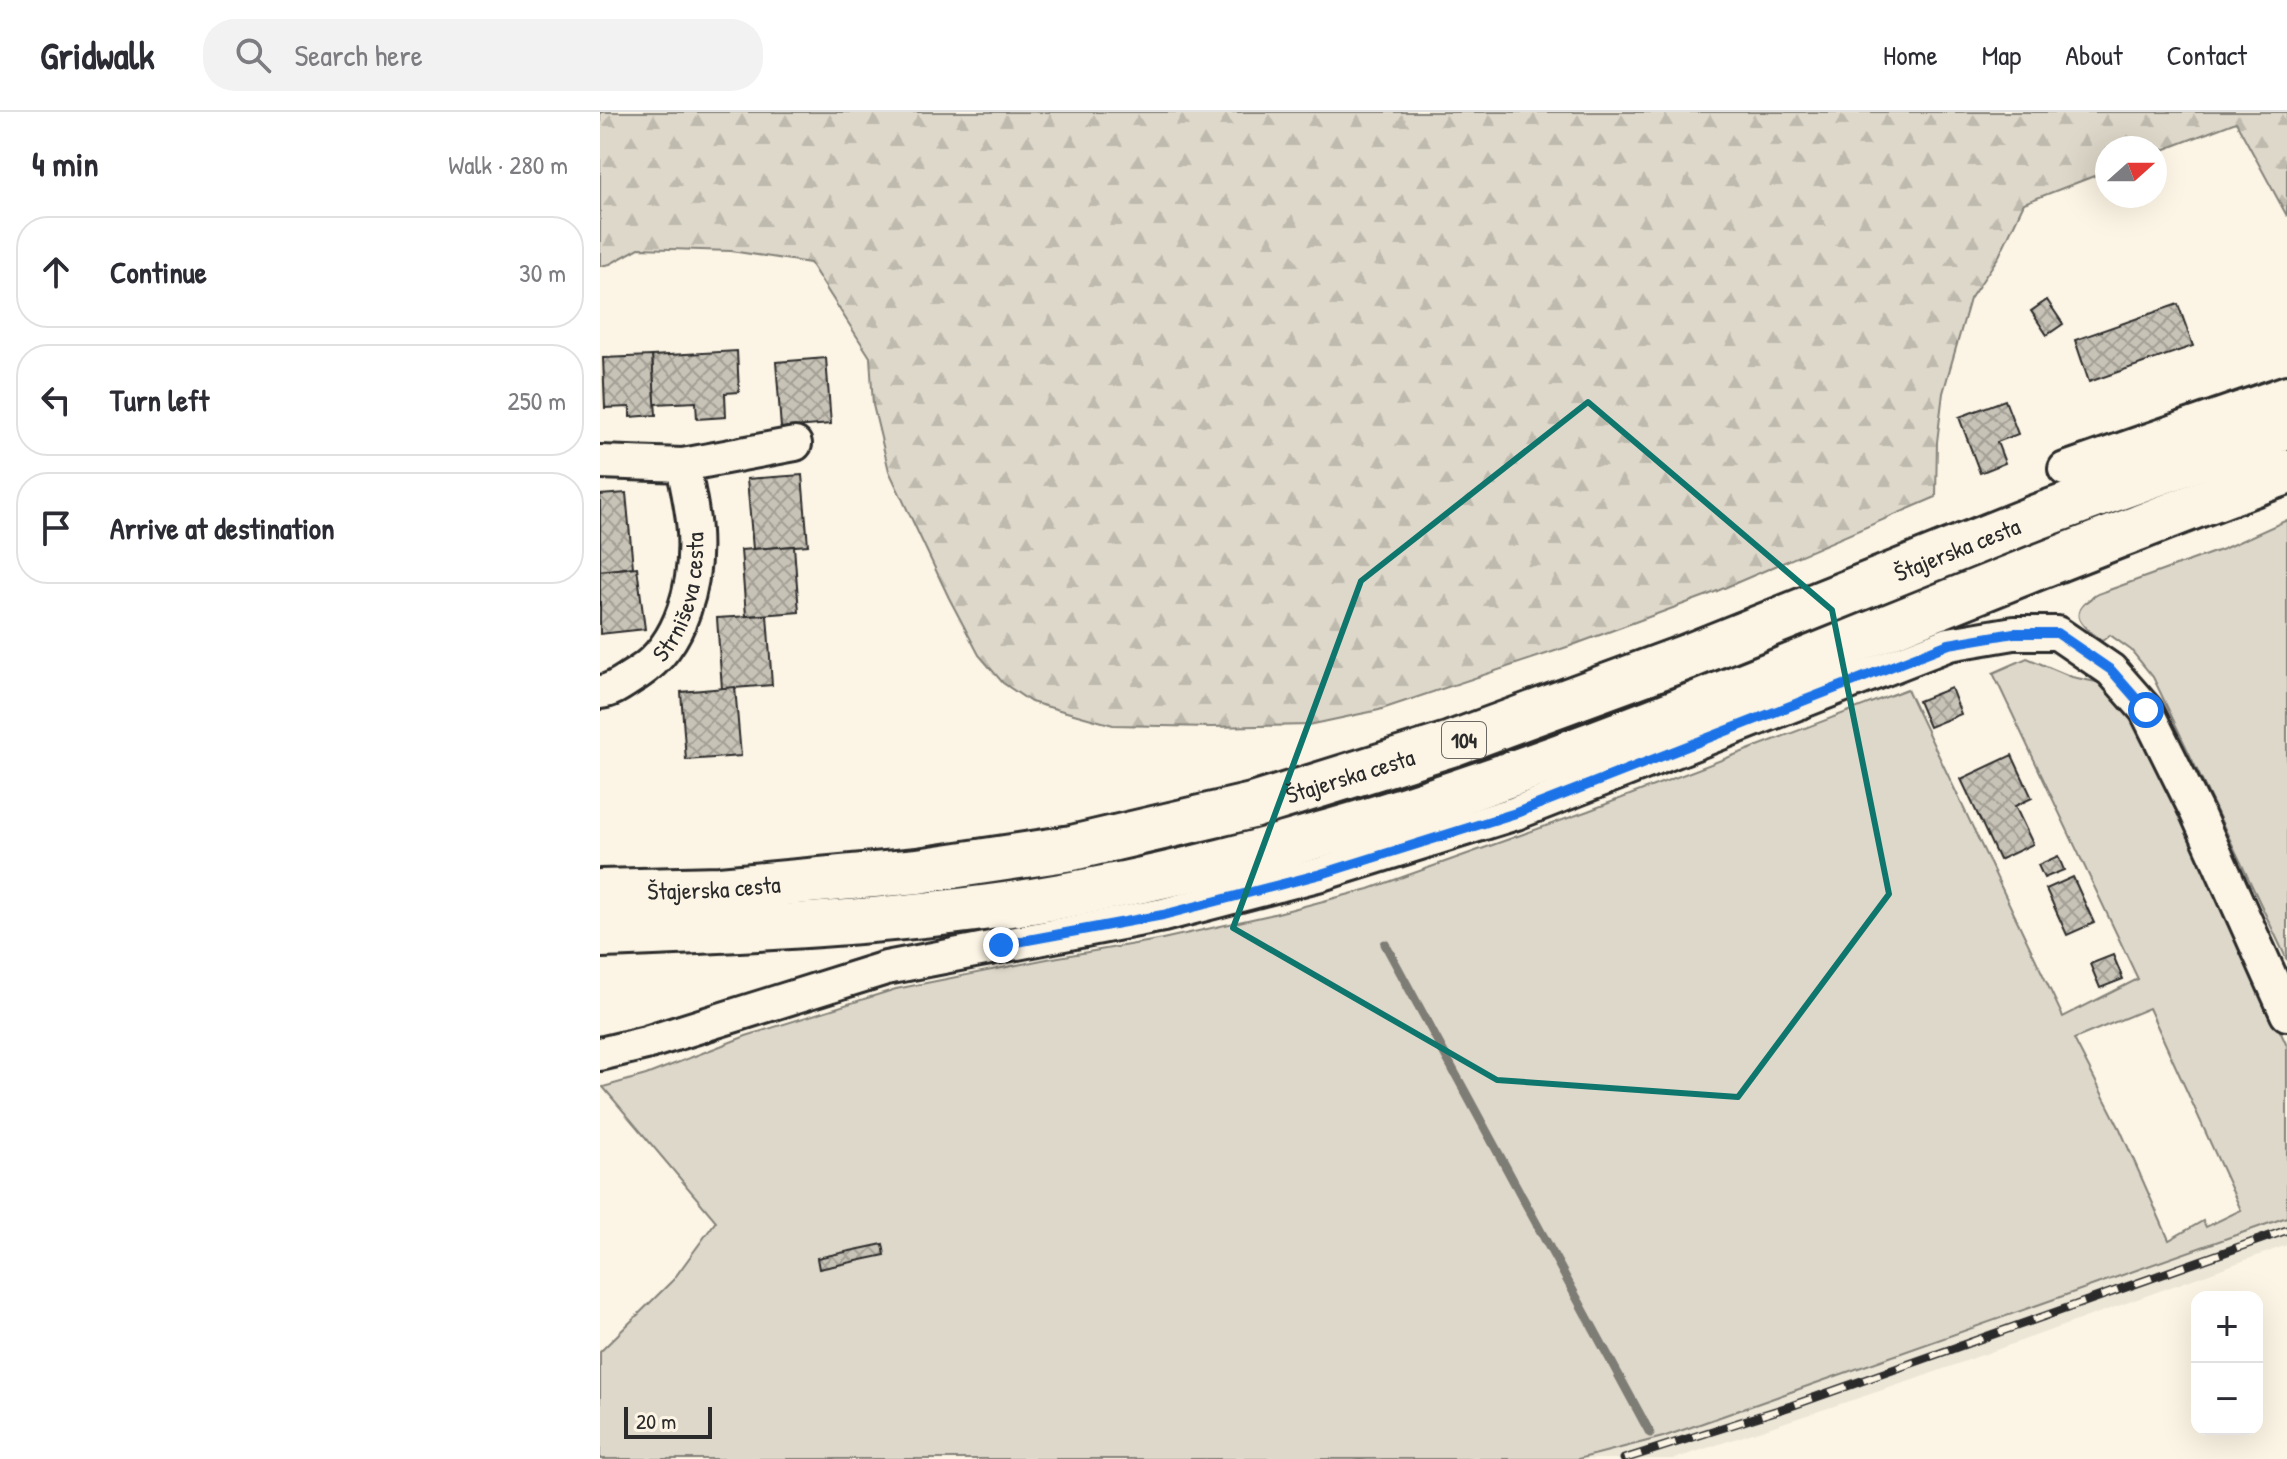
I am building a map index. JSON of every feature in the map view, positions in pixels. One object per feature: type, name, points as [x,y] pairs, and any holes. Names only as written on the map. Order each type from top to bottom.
[{"type":"main road","name":"Štajerska cesta","points":[[600,892],[720,889],[918,871],[1072,848],[1252,806],[1466,739],[1687,657],[2037,517],[2287,426]]},
{"type":"main road","name":"Štajerska cesta","points":[[600,935],[874,920],[1034,900],[1161,875],[1309,838],[1465,790],[1604,741],[2033,568],[2287,472]]},
{"type":"street","points":[[2065,469],[2287,392]]},
{"type":"street","points":[[600,462],[683,465],[795,444]]},
{"type":"street","name":"Strniševa cesta","points":[[600,692],[609,691],[652,664],[674,634],[691,588],[694,531],[683,465]]},
{"type":"street","points":[[600,1054],[646,1043],[886,968],[1163,915],[1321,874],[1516,813],[1949,644],[2014,633],[2057,633],[2111,670],[2146,710],[2197,813],[2287,1014]]},
{"type":"highlighted area","points":[[1588,402],[1832,610],[1889,894],[1738,1097],[1497,1080],[1233,928],[1361,581]]},
{"type":"shaded area","points":[[2287,1217],[2287,1245],[1913,1380],[1674,1459],[1578,1459],[1663,1437]]},
{"type":"green space","points":[[600,112],[2287,112],[2287,216],[2236,122],[2167,148],[2167,136],[2095,136],[2095,176],[2024,203],[1999,256],[1970,299],[1943,393],[1937,442],[1936,497],[1708,595],[1573,645],[1379,710],[1309,725],[1113,725],[1031,702],[1003,683],[979,655],[949,598],[889,471],[873,405],[870,357],[810,263],[731,251],[639,248],[600,266]]},
{"type":"green space","points":[[2287,520],[2287,960],[2153,677],[2131,650],[2110,635],[2102,641],[2087,629],[2079,613],[2081,607],[2098,594],[2223,549]]},
{"type":"green space","points":[[2027,658],[2072,677],[2106,684],[2130,709],[2287,1046],[2287,1217],[1663,1437],[1578,1459],[600,1459],[600,1352],[673,1280],[716,1221],[603,1087],[646,1075],[746,1036],[896,989],[1158,940],[1369,889],[1588,811],[1907,689],[2063,1017],[2138,979],[1993,673]],"holes":[[[2149,1008],[2241,1210],[2206,1227],[2203,1221],[2169,1240],[2120,1129],[2074,1039]]]},
{"type":"building","points":[[2047,300],[2063,324],[2047,335],[2031,311]]},
{"type":"building","points":[[2178,304],[2193,346],[2089,382],[2075,340]]},
{"type":"building","points":[[737,351],[739,392],[725,393],[726,417],[697,419],[696,402],[655,404],[652,356]]},
{"type":"building","points":[[652,356],[656,415],[630,417],[630,407],[605,408],[603,358]]},
{"type":"building","points":[[826,358],[831,424],[781,428],[776,362]]},
{"type":"building","points":[[2005,400],[2018,434],[1997,442],[2005,463],[1980,473],[1959,417]]},
{"type":"building","points":[[802,475],[808,545],[753,549],[747,479]]},
{"type":"building","points":[[626,493],[633,567],[600,571],[600,495]]},
{"type":"building","points":[[794,546],[799,612],[746,616],[741,550]]},
{"type":"building","points":[[637,567],[645,629],[600,634],[600,571]]},
{"type":"building","points":[[767,615],[772,685],[722,689],[717,618]]},
{"type":"building","points":[[735,687],[741,756],[686,760],[681,692]]},
{"type":"building","points":[[1951,688],[1961,714],[1929,727],[1918,701]]},
{"type":"building","points":[[2012,755],[2032,798],[2015,806],[2033,844],[1999,860],[1961,779]]},
{"type":"building","points":[[2058,856],[2064,870],[2044,878],[2038,865]]},
{"type":"building","points":[[2073,877],[2094,923],[2067,935],[2046,889]]},
{"type":"building","points":[[2113,955],[2123,979],[2100,988],[2090,964]]},
{"type":"building","points":[[883,1244],[885,1255],[819,1269],[817,1258]]},
{"type":"waterway","points":[[1385,944],[1650,1433]]},
{"type":"railway","points":[[1624,1459],[1791,1406],[2287,1230]]},
{"type":"route","points":[[1001,945],[1163,915],[1321,874],[1516,813],[1949,644],[2014,633],[2057,633],[2111,670],[2146,710]]}]
